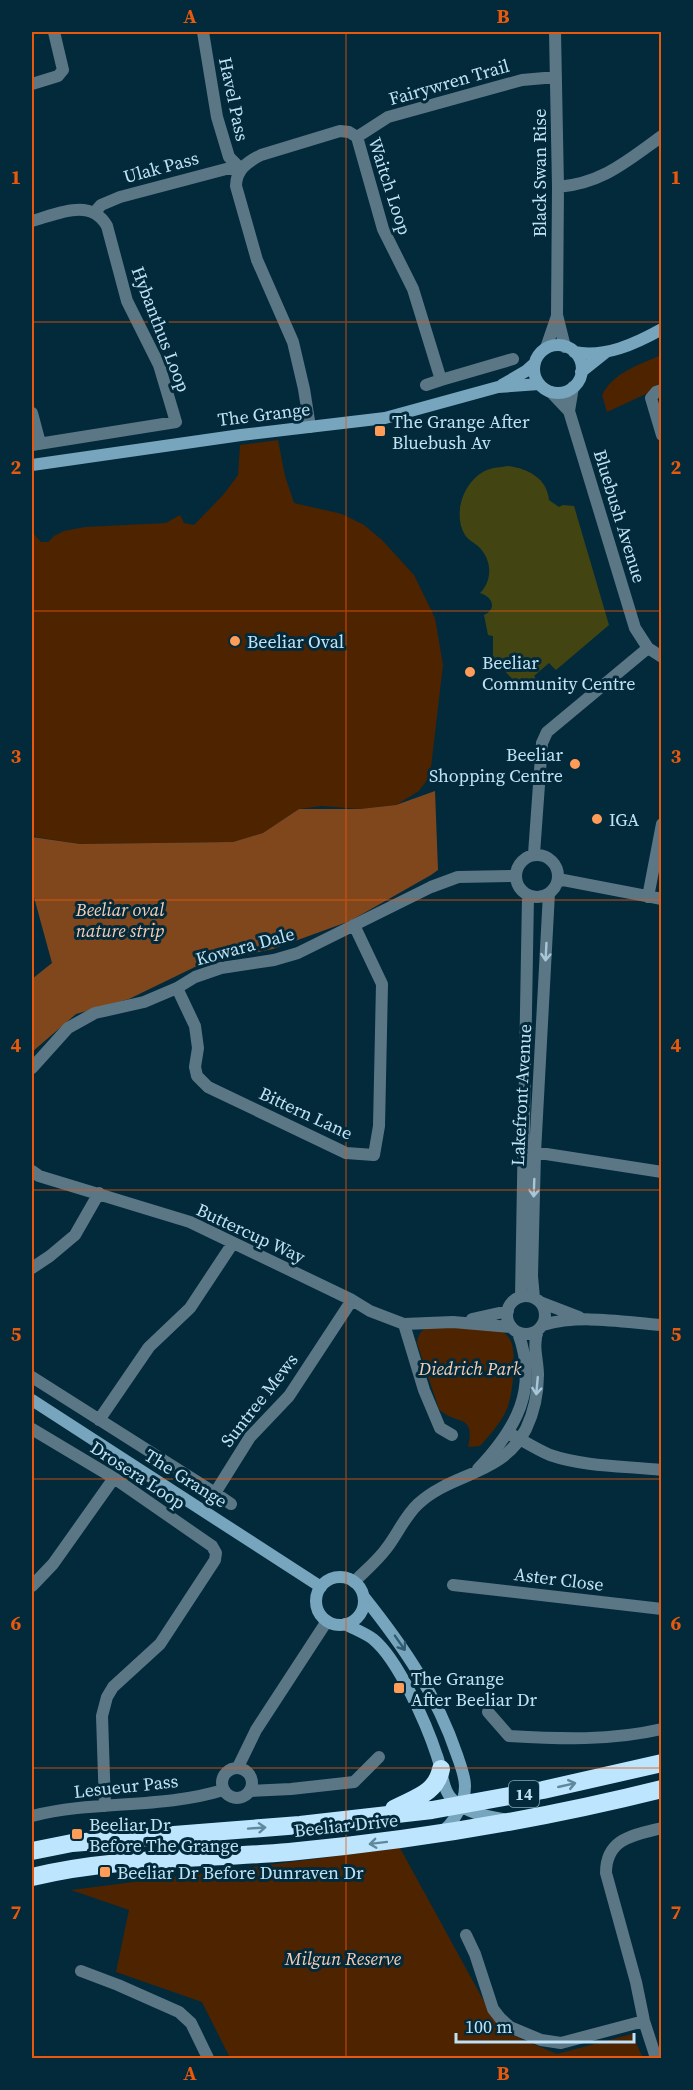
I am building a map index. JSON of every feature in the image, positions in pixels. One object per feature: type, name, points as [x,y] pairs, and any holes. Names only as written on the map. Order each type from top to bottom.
[{"type":"highway","name":"Beeliar Drive","points":[[32,1851],[72,1843],[300,1825],[461,1805],[543,1790],[662,1763]]},
{"type":"highway","points":[[385,1815],[431,1789],[437,1783],[441,1769]]},
{"type":"highway","name":"Beeliar Drive","points":[[32,1877],[75,1868],[337,1847],[436,1835],[519,1821],[662,1789]]},
{"type":"street","points":[[32,84],[55,78],[62,73],[64,65],[54,32]]},
{"type":"street","name":"Havel Pass","points":[[203,32],[217,117],[229,157],[241,169]]},
{"type":"street","name":"Black Swan Rise","points":[[546,348],[557,315],[558,187],[555,32]]},
{"type":"street","name":"Fairywren Trail","points":[[357,137],[388,117],[522,80],[556,77]]},
{"type":"street","name":"Waitch Loop","points":[[241,169],[250,160],[261,155],[331,133],[345,131],[357,137],[383,229],[413,289],[441,380]]},
{"type":"street","points":[[558,187],[587,183],[614,169],[662,136]]},
{"type":"street","name":"Ulak Pass","points":[[95,212],[101,205],[120,197],[226,169],[241,169]]},
{"type":"street","points":[[241,169],[236,186],[256,260],[293,342],[310,427]]},
{"type":"street","points":[[32,221],[75,210],[87,209],[95,212]]},
{"type":"street","name":"Hybanthus Loop","points":[[95,212],[106,226],[127,301],[159,365],[176,422]]},
{"type":"street","name":"Black Swan Rise","points":[[557,315],[570,349]]},
{"type":"street","points":[[581,372],[606,352],[662,329]]},
{"type":"street","points":[[570,349],[579,358],[581,372],[579,381],[562,393],[551,392],[539,384],[534,374],[535,363],[546,348],[556,345],[570,349],[585,354],[606,352]]},
{"type":"street","points":[[426,385],[513,359]]},
{"type":"street","name":"The Grange","points":[[498,387],[526,371],[535,363]]},
{"type":"street","name":"The Grange","points":[[32,465],[174,444],[385,418],[498,387],[539,384]]},
{"type":"street","name":"Bluebush Avenue","points":[[573,387],[569,411],[631,618],[648,648],[662,657]]},
{"type":"street","points":[[662,390],[656,392],[651,398],[662,435]]},
{"type":"street","name":"Bluebush Avenue","points":[[551,392],[569,411]]},
{"type":"street","points":[[32,413],[36,444]]},
{"type":"street","name":"Hybanthus Loop","points":[[36,444],[190,420]]},
{"type":"street","points":[[534,854],[542,743],[547,732],[648,648]]},
{"type":"street","points":[[648,897],[662,825]]},
{"type":"street","points":[[534,854],[545,856],[554,862],[558,879],[549,893],[540,897],[528,896],[522,891],[516,883],[515,876],[522,860],[534,854]]},
{"type":"street","name":"Kowara Dale","points":[[32,1068],[68,1028],[95,1013],[144,1002],[177,988],[195,977],[220,968],[274,960],[298,953],[431,887],[458,877],[515,876]]},
{"type":"street","points":[[558,879],[662,899]]},
{"type":"street","name":"Lakefront Avenue","points":[[521,1297],[529,1152],[549,893]]},
{"type":"street","name":"Lakefront Avenue","points":[[528,896],[529,1152],[532,1276],[537,1300]]},
{"type":"street","name":"Bittern Lane","points":[[177,988],[195,1026],[198,1048],[195,1067],[197,1076],[208,1087],[346,1154],[374,1155],[379,1126],[382,984],[354,925]]},
{"type":"street","points":[[529,1152],[662,1172]]},
{"type":"street","name":"Buttercup Way","points":[[32,1171],[39,1176],[190,1222],[352,1300],[370,1311],[404,1324],[453,1322],[508,1311]]},
{"type":"street","points":[[32,1268],[75,1235],[99,1193]]},
{"type":"street","points":[[99,1420],[148,1347],[190,1308],[233,1243]]},
{"type":"street","points":[[514,1436],[526,1378],[525,1350],[507,1317],[512,1302],[521,1297],[537,1300],[583,1319]]},
{"type":"street","name":"Suntree Mews","points":[[215,1493],[250,1437],[290,1396],[352,1300]]},
{"type":"street","points":[[354,1582],[385,1550],[418,1504],[439,1490],[473,1474],[514,1436],[534,1408],[538,1391],[535,1338],[541,1328],[545,1311],[537,1300]]},
{"type":"street","points":[[515,1330],[529,1334],[562,1319],[662,1326]]},
{"type":"street","name":"Buttercup Way","points":[[453,1322],[515,1330]]},
{"type":"street","points":[[404,1324],[424,1390],[440,1428],[452,1435]]},
{"type":"street","points":[[32,1377],[231,1504]]},
{"type":"street","name":"The Grange","points":[[32,1400],[321,1587]]},
{"type":"street","name":"Drosera Loop","points":[[32,1429],[114,1478],[212,1546],[216,1553],[215,1560],[160,1644],[113,1687],[107,1697],[102,1716],[105,1806]]},
{"type":"street","points":[[514,1436],[553,1456],[583,1462],[662,1470]]},
{"type":"street","points":[[32,1586],[53,1564],[114,1478]]},
{"type":"street","points":[[436,1835],[445,1830],[455,1817],[461,1805],[465,1786],[452,1740],[439,1708],[409,1656],[363,1597],[362,1592],[354,1582],[348,1579],[333,1578],[321,1587],[318,1594],[318,1609],[327,1621],[345,1624],[373,1639],[381,1648],[418,1708],[448,1792],[453,1799],[461,1805],[467,1810],[486,1816],[519,1821]]},
{"type":"street","name":"Aster Close","points":[[453,1585],[662,1610]]},
{"type":"street","points":[[345,1624],[351,1622],[361,1612],[363,1597]]},
{"type":"street","points":[[238,1767],[248,1771],[253,1781],[251,1791],[237,1798],[231,1797],[223,1790],[224,1775],[238,1767],[256,1730],[327,1621]]},
{"type":"street","points":[[488,1712],[509,1736],[576,1739],[616,1737],[662,1729]]},
{"type":"street","points":[[251,1791],[354,1782],[379,1757]]},
{"type":"street","name":"Lesueur Pass","points":[[32,1816],[200,1797],[223,1790]]},
{"type":"street","points":[[656,2058],[644,2021],[636,1982],[606,1873],[606,1863],[615,1846],[624,1839],[662,1828]]},
{"type":"street","points":[[466,1935],[475,1954],[493,2009],[510,2026],[541,2040],[561,2043],[644,2021]]},
{"type":"street","points":[[81,1971],[179,2012],[190,2023],[208,2058]]},
{"type":"green space","points":[[661,355],[661,387],[607,412],[602,395],[613,380],[628,370]]},
{"type":"green space","name":"Beeliar Oval","points":[[278,440],[285,476],[294,503],[342,514],[364,525],[382,540],[414,575],[435,618],[443,665],[430,776],[419,791],[396,805],[360,809],[322,806],[299,809],[263,833],[233,842],[80,844],[36,837],[32,833],[32,532],[41,542],[48,542],[64,531],[85,527],[166,523],[180,515],[184,523],[194,525],[224,494],[238,475],[240,445]]},
{"type":"green space","name":"Beeliar oval nature strip","points":[[435,791],[438,870],[431,875],[350,921],[273,949],[199,965],[129,999],[76,1014],[32,1052],[32,979],[52,963],[32,890],[32,837],[80,844],[233,842],[263,833],[299,809],[360,809],[396,805]]},
{"type":"green space","name":"Diedrich Park","points":[[435,1323],[496,1327],[506,1334],[512,1344],[513,1379],[508,1407],[497,1426],[480,1446],[468,1447],[470,1436],[467,1424],[439,1409],[417,1343],[420,1333]]},
{"type":"green space","name":"Milgun Reserve","points":[[400,1848],[492,2016],[503,2031],[557,2054],[632,2034],[643,2058],[230,2058],[202,2002],[116,1972],[129,1910],[71,1890]]},
{"type":"shaded area","points":[[509,466],[523,469],[540,480],[545,486],[549,500],[559,507],[574,506],[609,625],[556,670],[549,663],[534,676],[540,684],[532,690],[522,689],[493,659],[493,636],[488,635],[484,615],[491,610],[492,603],[488,597],[480,593],[489,576],[488,564],[483,552],[465,535],[461,526],[460,506],[463,496],[474,479],[490,469]]},
{"type":"place","name":"The Grange After Bluebush Av","points":[[380,431]]},
{"type":"place","name":"Beeliar Oval","points":[[235,641]]},
{"type":"place","name":"Beeliar Community Centre","points":[[470,672]]},
{"type":"place","name":"Beeliar Shopping Centre","points":[[575,764]]},
{"type":"place","name":"IGA","points":[[597,819]]},
{"type":"place","name":"The Grange After Beeliar Dr","points":[[399,1688]]},
{"type":"place","name":"Beeliar Dr Before The Grange","points":[[77,1834]]},
{"type":"place","name":"Beeliar Dr Before Dunraven Dr","points":[[105,1872]]}]
